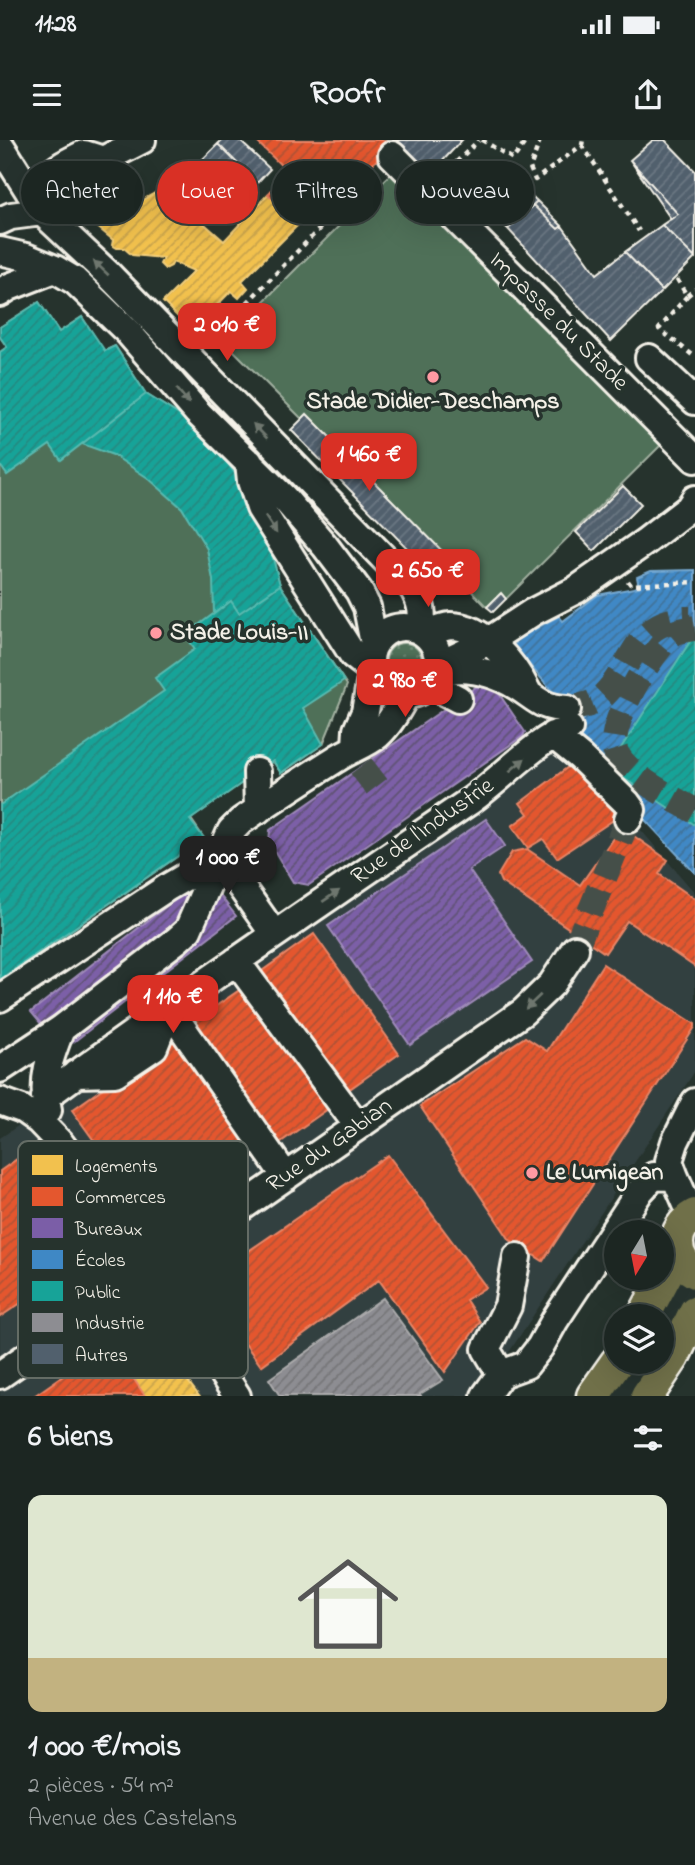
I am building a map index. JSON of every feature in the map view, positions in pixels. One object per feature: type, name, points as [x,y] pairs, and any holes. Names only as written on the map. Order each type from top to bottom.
[{"type":"main road","points":[[653,1304],[686,1262],[676,1242],[678,1232],[693,1215]]},
{"type":"main road","points":[[647,1396],[673,1357],[695,1312]]},
{"type":"main road","points":[[593,1396],[609,1374]]},
{"type":"street","points":[[77,140],[99,150]]},
{"type":"street","points":[[70,161],[84,154],[142,140]]},
{"type":"street","points":[[2,148],[21,178]]},
{"type":"street","name":"Impasse du Stade","points":[[392,155],[398,161]]},
{"type":"street","points":[[0,220],[21,215]]},
{"type":"street","points":[[55,224],[108,274],[413,588],[421,600],[423,632]]},
{"type":"street","name":"Impasse du Stade","points":[[460,224],[695,459]]},
{"type":"street","points":[[0,251],[26,257],[75,281],[128,332],[197,412],[309,525],[359,591],[367,607],[372,662],[367,702],[356,730],[354,755]]},
{"type":"street","points":[[0,293],[55,269]]},
{"type":"street","points":[[649,358],[695,401]]},
{"type":"street","points":[[248,461],[260,508],[353,655],[372,662],[385,690],[406,695],[419,692],[435,674],[509,626],[576,590],[689,508],[695,499]]},
{"type":"street","points":[[372,662],[390,630],[411,627],[423,632],[436,648],[435,674],[458,699]]},
{"type":"street","points":[[423,632],[444,627],[474,630],[507,659],[530,696]]},
{"type":"street","points":[[435,674],[465,668],[487,672],[530,696],[563,722],[580,757],[632,810],[628,819]]},
{"type":"street","points":[[0,1069],[61,1029],[188,930],[231,831],[258,810],[354,755],[378,734],[396,713],[406,695]]},
{"type":"street","name":"Rue de l'Industrie","points":[[45,1097],[274,934],[480,794],[563,722]]},
{"type":"street","points":[[257,772],[258,810]]},
{"type":"street","points":[[218,858],[274,934]]},
{"type":"street","points":[[0,998],[168,887],[218,858]]},
{"type":"street","name":"Rue du Gabian","points":[[248,1203],[523,1012],[552,984],[575,949]]},
{"type":"street","points":[[236,961],[358,1126]]},
{"type":"street","points":[[169,1009],[286,1177]]},
{"type":"street","points":[[60,1141],[45,1097],[47,1065],[61,1029]]},
{"type":"street","points":[[0,1101],[22,1109],[39,1121],[58,1141]]},
{"type":"street","points":[[693,1215],[669,1161],[675,1142],[695,1102]]},
{"type":"street","points":[[485,1396],[500,1374],[526,1366],[540,1348],[555,1320],[640,1191],[654,1177],[675,1177]]},
{"type":"street","points":[[500,1374],[486,1349],[508,1306],[517,1257]]},
{"type":"street","points":[[673,1304],[695,1278]]},
{"type":"street","name":"Rue du Gabian","points":[[1,1381],[18,1368]]},
{"type":"street","points":[[616,1396],[630,1374]]},
{"type":"street","points":[[225,1378],[237,1396]]},
{"type":"path","points":[[459,161],[481,140],[513,159],[527,140]]},
{"type":"path","points":[[540,140],[530,168],[535,180],[582,142],[639,231]]},
{"type":"path","points":[[240,310],[392,155]]},
{"type":"path","points":[[677,278],[687,296]]},
{"type":"path","points":[[695,289],[659,329],[695,357]]},
{"type":"path","points":[[631,585],[695,582]]},
{"type":"shaded area","points":[[561,737],[695,893],[695,1071],[480,1396],[0,1396],[0,1138]]},
{"type":"green space","name":"Stade Didier-Deschamps","points":[[391,174],[396,175],[396,224],[453,224],[667,439],[506,599],[500,594],[487,607],[447,566],[452,561],[307,414],[302,419],[224,341],[341,224],[382,224],[382,183]]},
{"type":"green space","name":"Stade Louis-II","points":[[39,302],[59,332],[82,317],[104,351],[115,346],[146,394],[198,427],[232,466],[265,528],[280,585],[347,685],[323,744],[281,773],[273,761],[191,819],[204,838],[0,979],[0,352],[7,347],[0,337],[0,327]]},
{"type":"green space","points":[[404,643],[416,649],[422,661],[416,673],[404,679],[392,673],[386,661],[392,649]]},
{"type":"building: Logements","points":[[157,192],[157,224],[205,224],[224,241],[240,224],[258,224],[258,205],[268,194],[272,198],[272,224],[298,225],[242,281],[248,288],[239,298],[231,291],[192,331],[163,302],[194,271],[173,262],[165,269],[160,264],[163,258],[132,255],[124,248],[112,245],[113,240],[96,226],[143,224],[143,200]]},
{"type":"building: Logements","points":[[133,1378],[186,1378],[199,1396],[145,1396]]},
{"type":"building: Commerces","points":[[255,140],[391,140],[394,143],[376,161],[277,161]]},
{"type":"building: Commerces","points":[[576,761],[625,812],[557,858],[543,839],[528,848],[512,826],[528,814],[520,803]]},
{"type":"building: Commerces","points":[[621,827],[668,860],[659,874],[695,899],[695,967],[627,921],[605,953],[501,882],[498,875],[512,852],[527,849],[580,885]]},
{"type":"building: Commerces","points":[[314,934],[399,1054],[344,1093],[259,973]]},
{"type":"building: Commerces","name":"Le Lumigean","points":[[603,964],[695,1024],[695,1027],[543,1261],[510,1240],[420,1106],[525,1037],[547,1051]]},
{"type":"building: Commerces","points":[[244,987],[328,1109],[275,1146],[191,1023]]},
{"type":"building: Commerces","points":[[177,1036],[255,1146],[248,1151],[248,1141],[94,1141],[72,1110]]},
{"type":"building: Commerces","points":[[388,1155],[486,1287],[466,1300],[480,1322],[445,1372],[379,1280],[261,1366],[248,1348],[248,1251]]},
{"type":"building: Commerces","points":[[18,1158],[18,1305],[0,1317],[0,1171]]},
{"type":"building: Commerces","points":[[60,1378],[133,1378],[145,1396],[34,1396]]},
{"type":"building: Bureaux","points":[[486,680],[491,682],[525,732],[523,736],[309,885],[293,882],[269,842],[270,830]]},
{"type":"building: Bureaux","points":[[486,819],[505,846],[469,870],[532,962],[410,1045],[328,926]]},
{"type":"building: Bureaux","points":[[205,876],[236,916],[63,1050],[31,1012]]},
{"type":"building: Écoles","points":[[695,570],[695,873],[567,737],[585,718],[563,695],[553,692],[514,647],[516,639],[559,616],[563,621],[598,595],[639,587],[637,577],[651,571]]},
{"type":"building: Public","points":[[39,302],[59,332],[82,317],[105,351],[115,346],[146,394],[61,460],[50,445],[7,475],[0,465],[0,352],[7,347],[0,337],[0,327]]},
{"type":"building: Public","points":[[146,394],[198,427],[215,446],[244,486],[265,528],[280,585],[239,613],[231,601],[214,614],[213,580],[207,549],[182,508],[148,478],[113,455],[82,444]]},
{"type":"building: Public","points":[[280,585],[344,681],[303,708],[323,744],[281,773],[273,761],[190,820],[204,838],[0,979],[0,805],[164,691],[155,678],[195,649],[185,635],[231,601],[239,613]]},
{"type":"building: Public","points":[[695,634],[695,825],[608,768]]},
{"type":"building: Industrie","points":[[383,1298],[443,1380],[420,1394],[421,1396],[280,1396],[269,1379]]},
{"type":"building: Autres","points":[[222,140],[239,140],[270,169],[258,182],[258,161],[235,161],[218,144]]},
{"type":"building: Autres","points":[[391,140],[462,140],[443,161],[412,161]]},
{"type":"building: Autres","points":[[653,140],[665,140],[695,171],[695,258],[662,225],[678,214],[630,160]]},
{"type":"building: Autres","points":[[218,144],[235,161],[201,161]]},
{"type":"building: Autres","points":[[630,160],[678,214],[671,219]]},
{"type":"building: Autres","points":[[537,201],[562,226],[558,229],[534,204]]},
{"type":"building: Autres","points":[[534,206],[558,229],[562,226],[597,274],[625,252],[662,291],[611,341],[508,229],[513,224],[534,224]]},
{"type":"building: Autres","points":[[662,225],[695,258],[662,291],[625,252]]},
{"type":"building: Autres","points":[[307,414],[452,561],[443,571],[407,548],[291,430]]},
{"type":"building: Autres","points":[[623,486],[641,504],[594,551],[576,532]]},
{"type":"building: Autres","points":[[501,593],[506,599],[493,612],[487,607]]},
{"type":"tunnel","points":[[567,709],[590,704],[603,696],[646,635],[657,626],[690,619]]},
{"type":"tunnel","points":[[695,628],[674,633],[655,654],[634,687],[614,738],[615,750],[628,768],[650,785],[695,811]]},
{"type":"tunnel","points":[[361,766],[383,795]]},
{"type":"tunnel","points":[[575,949],[628,819]]},
{"type":"place","name":"Stade Didier-Deschamps","points":[[433,377]]},
{"type":"place","name":"Stade Louis-II","points":[[156,633]]},
{"type":"place","name":"Le Lumigean","points":[[532,1173]]}]
